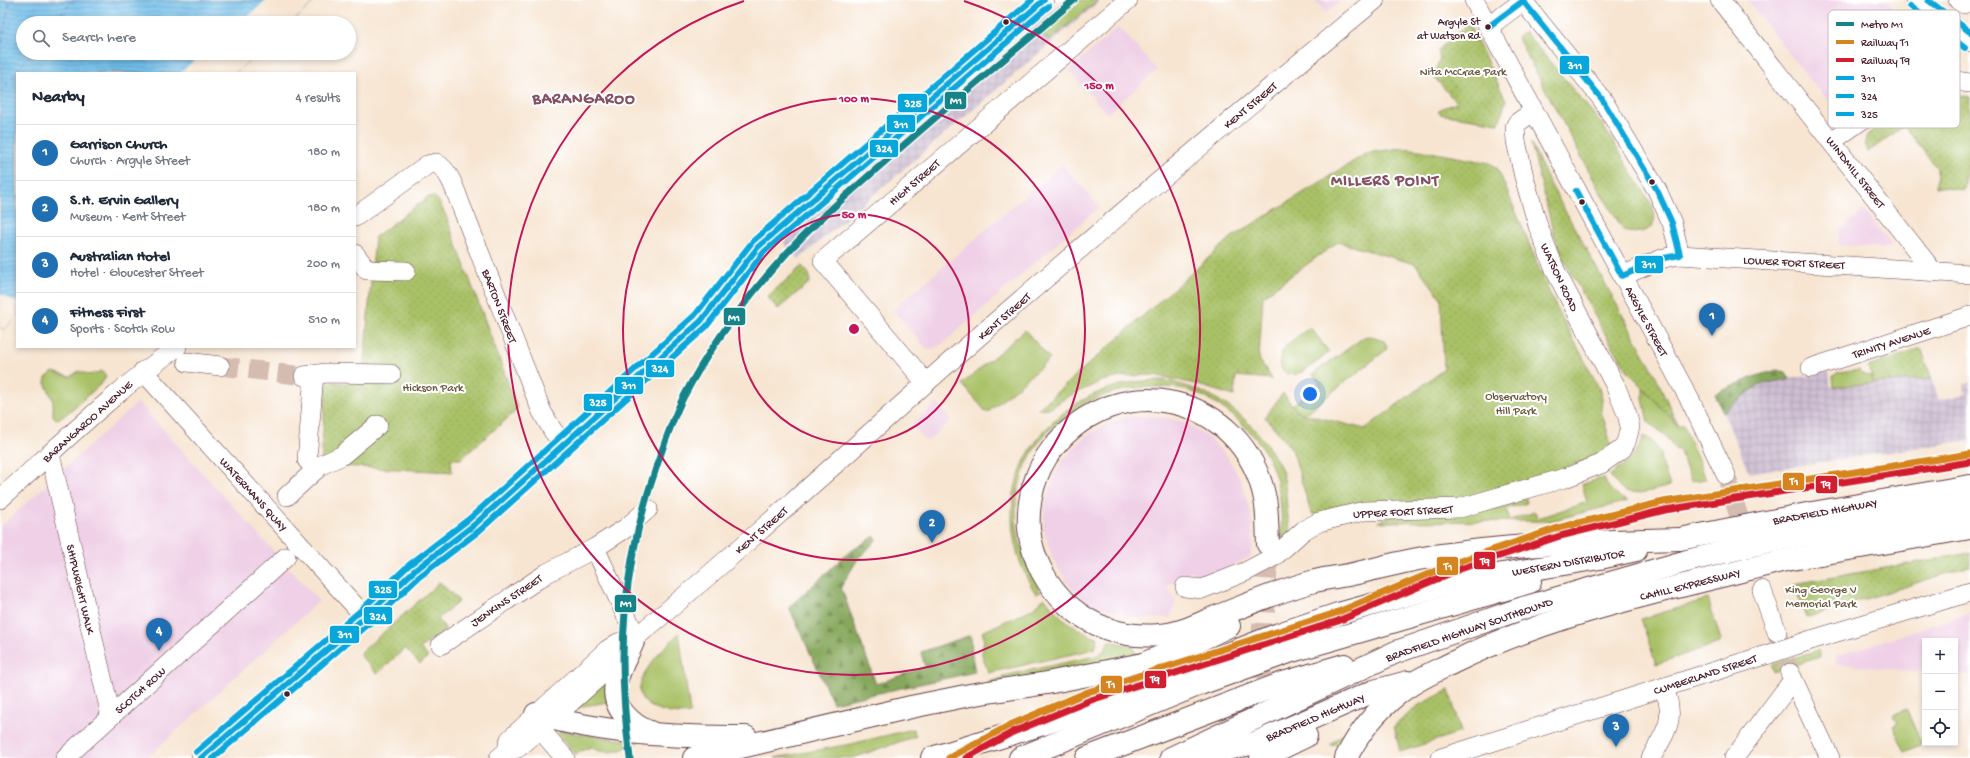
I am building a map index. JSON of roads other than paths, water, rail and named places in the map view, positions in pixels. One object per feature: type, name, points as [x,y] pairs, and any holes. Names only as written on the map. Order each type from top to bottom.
[{"type":"highway","points":[[1268,544],[1268,520],[1265,498],[1255,469],[1237,441],[1211,418],[1192,408],[1167,401],[1148,400],[1121,403],[1106,407],[1077,423],[1058,441],[1045,459],[1037,476],[1030,504],[1028,519],[1030,534],[1039,566],[1046,579],[1061,598],[1085,619],[1119,633],[1137,636],[1177,633],[1281,592],[1315,581],[1412,560],[1512,547],[1565,542],[1680,539]]},
{"type":"highway","name":"BRADFIELD HIGHWAY","points":[[1680,539],[1815,512],[1970,486]]},
{"type":"highway","name":"BRADFIELD HIGHWAY","points":[[1687,561],[1770,541],[1970,507]]},
{"type":"highway","name":"CAHILL EXPRESSWAY","points":[[1421,679],[1471,653],[1546,625],[1618,602],[1781,561],[1970,528]]},
{"type":"highway","name":"WESTERN DISTRIBUTOR","points":[[932,758],[1043,724],[1272,636],[1338,614],[1454,582],[1600,558],[1680,539]]},
{"type":"highway","points":[[1020,758],[1214,679],[1292,651],[1535,580],[1600,558]]},
{"type":"highway","name":"BRADFIELD HIGHWAY SOUTHBOUND","points":[[1171,758],[1396,652],[1526,607],[1687,561]]},
{"type":"highway","points":[[694,758],[975,694],[1047,683],[1143,664],[1191,644],[1280,602],[1348,575]]},
{"type":"highway","points":[[1164,729],[1231,691],[1374,626]]},
{"type":"highway","points":[[635,640],[616,679],[615,696],[619,707],[628,718],[643,730],[655,734]]},
{"type":"highway","points":[[1087,758],[1283,683],[1333,667],[1396,652]]},
{"type":"highway","points":[[1346,758],[1366,726],[1380,710],[1400,692],[1421,679]]},
{"type":"highway","name":"BRADFIELD HIGHWAY","points":[[1185,758],[1258,750],[1349,701],[1421,679]]},
{"type":"highway","points":[[733,758],[979,701],[1047,683]]},
{"type":"highway","points":[[540,720],[655,734],[704,737],[781,737]]},
{"type":"highway","points":[[1222,758],[1258,750]]},
{"type":"street","points":[[208,756],[414,571],[463,535],[701,321],[758,247],[1044,0]]},
{"type":"street","name":"HIGH STREET","points":[[926,383],[823,261],[1128,0]]},
{"type":"street","name":"KENT STREET","points":[[503,754],[518,748],[540,720],[619,659],[635,640],[926,383],[1184,160],[1375,0]]},
{"type":"street","name":"ARGYLE STREET","points":[[1474,0],[1691,402],[1726,475]]},
{"type":"street","points":[[1488,27],[1523,0],[1602,99],[1657,190],[1672,223],[1680,254]]},
{"type":"street","name":"WINDMILL STREET","points":[[1720,0],[1932,270]]},
{"type":"street","points":[[1916,0],[1928,10]]},
{"type":"street","points":[[1960,82],[1970,83]]},
{"type":"street","name":"WATSON ROAD","points":[[1534,111],[1517,123],[1515,127],[1521,164],[1538,226],[1555,270],[1622,400],[1630,427],[1626,442]]},
{"type":"street","points":[[1832,141],[1849,128]]},
{"type":"street","name":"BARTON STREET","points":[[356,216],[427,165],[436,163],[440,165],[454,188],[542,412],[553,431],[564,444]]},
{"type":"street","name":"LOWER FORT STREET","points":[[1622,276],[1657,260],[1680,254],[1932,270],[1970,274]]},
{"type":"street","points":[[356,255],[367,270],[406,272]]},
{"type":"street","name":"TRINITY AVENUE","points":[[1811,368],[1970,316]]},
{"type":"street","points":[[182,354],[220,366]]},
{"type":"street","name":"BARANGAROO AVENUE","points":[[0,499],[99,408],[143,371],[182,354]]},
{"type":"street","name":"WATERMANS QUAY","points":[[143,371],[365,616]]},
{"type":"street","points":[[316,470],[307,460],[309,375],[326,373],[391,374]]},
{"type":"street","points":[[287,496],[321,466],[341,456],[378,425]]},
{"type":"street","name":"UPPER FORT STREET","points":[[1185,587],[1202,589],[1247,571],[1275,556],[1304,530],[1319,522],[1364,511],[1460,508],[1565,478],[1610,458],[1622,449],[1626,442]]},
{"type":"street","name":"SHIPWRIGHT WALK","points":[[52,462],[111,716]]},
{"type":"street","points":[[635,640],[595,548],[626,528],[648,509]]},
{"type":"street","name":"JENKINS STREET","points":[[441,644],[547,573],[595,548]]},
{"type":"street","name":"SCOTCH ROW","points":[[65,758],[286,557]]},
{"type":"street","points":[[1762,590],[1777,632]]},
{"type":"street","name":"CUMBERLAND STREET","points":[[1441,758],[1811,640],[1970,592]]},
{"type":"street","points":[[1734,758],[1792,676],[1830,758]]},
{"type":"street","points":[[1651,758],[1670,724],[1670,704],[1664,687]]},
{"type":"street","points":[[540,720],[565,758]]},
{"type":"water","points":[[0,0],[316,0],[299,16],[16,16],[16,60],[250,60],[236,72],[16,72],[16,318],[5,328],[0,328]]},
{"type":"tunnel","points":[[220,366],[304,376]]},
{"type":"tunnel","points":[[1726,475],[1762,590]]},
{"type":"tunnel","points":[[1258,711],[1268,544]]},
{"type":"tunnel","points":[[1777,634],[1790,673]]},
{"type":"metro line","name":"M1","points":[[630,758],[623,683],[623,647],[629,576],[645,505],[665,441],[683,398],[705,360],[717,341],[757,287],[771,270],[811,229],[849,193],[912,138],[1074,0]]},
{"type":"rail line","name":"T1","points":[[949,758],[1010,725],[1088,692],[1336,613],[1457,562],[1558,528],[1663,502],[1970,454]]},
{"type":"rail line","name":"T9","points":[[966,758],[1013,732],[1091,700],[1338,621],[1460,569],[1560,536],[1665,510],[1970,462]]},
{"type":"place","name":"Argyle St at Watson Rd","points":[[1488,27]]},
{"type":"place","name":"Garrison Church","points":[[1712,336]]},
{"type":"place","name":"S.H. Ervin Gallery","points":[[932,543]]},
{"type":"place","name":"Fitness First","points":[[159,651]]},
{"type":"place","name":"Australian Hotel","points":[[1616,747]]},
{"type":"district","name":"BARANGAROO","points":[[584,97]]},
{"type":"district","name":"MILLERS POINT","points":[[1385,179]]},
{"type":"park label","name":"Nita McCrae Park","points":[[1463,71]]},
{"type":"park label","name":"Hickson Park","points":[[433,387]]},
{"type":"park label","name":"Observatory Hill Park","points":[[1516,403]]},
{"type":"park label","name":"King George V Memorial Park","points":[[1821,596]]}]
